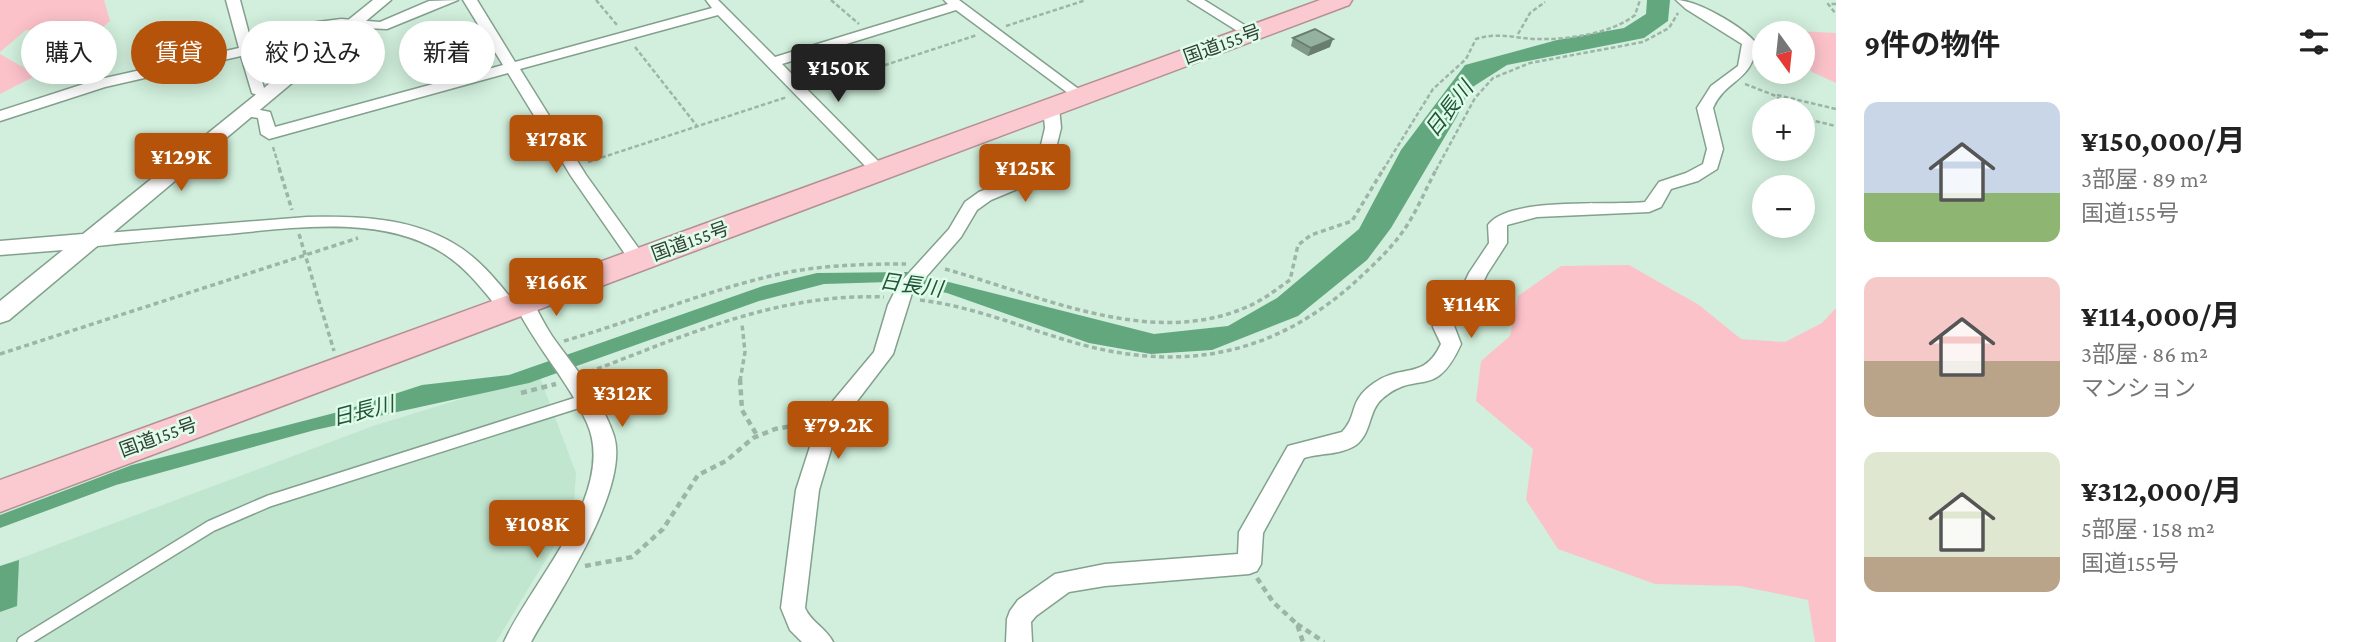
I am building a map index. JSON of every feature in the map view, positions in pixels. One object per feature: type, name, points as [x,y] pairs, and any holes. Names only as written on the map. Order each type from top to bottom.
[{"type":"highway","name":"国道155号","points":[[0,496],[1341,0]]},
{"type":"street","points":[[233,0],[241,35]]},
{"type":"street","points":[[358,21],[383,0]]},
{"type":"street","points":[[385,25],[434,4],[451,0]]},
{"type":"street","points":[[470,0],[573,167],[638,260]]},
{"type":"street","points":[[1195,0],[1252,34]]},
{"type":"street","points":[[770,63],[954,2],[1081,96]]},
{"type":"street","points":[[1019,642],[1019,619],[1027,608],[1064,582],[1105,575],[1250,564],[1251,532],[1296,452],[1330,447],[1346,440],[1361,424],[1364,403],[1383,386],[1436,372],[1443,365],[1451,344],[1443,327],[1444,320],[1461,309],[1478,273],[1498,243],[1497,225],[1508,218],[1552,209],[1617,210],[1649,207],[1656,203],[1665,186],[1692,177],[1711,166],[1715,149],[1705,108],[1714,89],[1746,68],[1749,43],[1681,3]]},
{"type":"street","points":[[246,112],[265,116],[269,134],[626,35],[716,5],[879,172]]},
{"type":"street","points":[[0,116],[101,83],[241,53]]},
{"type":"street","points":[[255,84],[257,90],[267,95]]},
{"type":"street","points":[[0,314],[280,84]]},
{"type":"street","points":[[820,642],[799,622],[793,608],[810,486],[819,446],[828,423],[846,398],[873,370],[885,351],[902,296],[964,221],[972,204],[1026,183],[1043,173],[1052,128],[1051,107]]},
{"type":"street","points":[[0,248],[295,223],[348,222],[381,226],[445,246],[516,305],[552,348],[586,400],[601,430],[606,450],[605,468],[595,498],[517,642]]},
{"type":"lane","points":[[23,642],[202,531],[238,514],[586,400]]},
{"type":"path","points":[[596,0],[697,126]]},
{"type":"path","points":[[831,0],[869,32]]},
{"type":"path","points":[[573,167],[1086,0]]},
{"type":"path","points":[[552,348],[783,274],[857,265],[927,267],[1130,321],[1181,323],[1243,310],[1290,280],[1294,251],[1300,243],[1317,232],[1352,221],[1433,89],[1466,59],[1476,39],[1502,32],[1542,38],[1616,26],[1635,16],[1640,0]]},
{"type":"path","points":[[1518,34],[1530,13],[1545,2]]},
{"type":"path","points":[[521,393],[769,308],[843,295],[902,296],[963,306],[1083,345],[1139,356],[1189,359],[1211,357],[1273,338],[1290,331],[1342,293],[1389,249],[1406,225],[1475,98],[1493,78],[1530,62],[1624,47],[1654,38],[1678,17],[1681,3]]},
{"type":"path","points":[[1836,4],[1828,4],[1836,14]]},
{"type":"path","points":[[1731,80],[1772,94],[1836,109]]},
{"type":"path","points":[[1772,94],[1777,98]]},
{"type":"path","points":[[1815,121],[1836,126]]},
{"type":"path","points":[[269,134],[340,370]]},
{"type":"path","points":[[0,354],[373,233],[381,226]]},
{"type":"path","points":[[742,324],[746,355],[739,390],[744,416],[758,437]]},
{"type":"path","points":[[561,564],[577,567],[613,563],[632,557],[663,529],[692,481],[726,461],[758,437],[800,423],[828,423]]},
{"type":"path","points":[[1250,564],[1265,593],[1296,624],[1303,636],[1303,642]]},
{"type":"path","points":[[1296,624],[1302,625],[1324,642]]},
{"type":"shaded area","points":[[0,0],[104,0],[110,21],[21,21],[21,34],[0,52]]},
{"type":"shaded area","points":[[1815,32],[1836,33],[1836,83],[1815,73]]},
{"type":"shaded area","points":[[0,54],[21,66],[21,83],[0,94]]},
{"type":"shaded area","points":[[1629,265],[1699,305],[1741,339],[1785,342],[1822,323],[1836,308],[1836,642],[1815,642],[1808,600],[1740,586],[1655,584],[1558,549],[1526,500],[1533,449],[1476,401],[1481,361],[1510,336],[1518,296],[1561,266]]},
{"type":"shaded area","points":[[539,375],[576,473],[573,515],[496,642],[0,642],[0,566],[373,426]]},
{"type":"water","name":"日長川","points":[[1647,0],[1670,0],[1668,21],[1644,38],[1507,65],[1471,88],[1391,228],[1367,260],[1298,316],[1212,350],[1151,354],[1089,343],[947,293],[889,282],[824,284],[759,301],[529,383],[315,430],[116,485],[0,528],[0,515],[132,465],[342,411],[422,385],[509,375],[763,286],[817,273],[909,272],[1154,334],[1228,326],[1277,298],[1359,229],[1401,150],[1465,65],[1557,40],[1624,28],[1646,14]]},
{"type":"water","points":[[19,560],[17,606],[0,612],[0,566]]},
{"type":"building","points":[[1315,29],[1333,39],[1311,48],[1293,38]]}]
